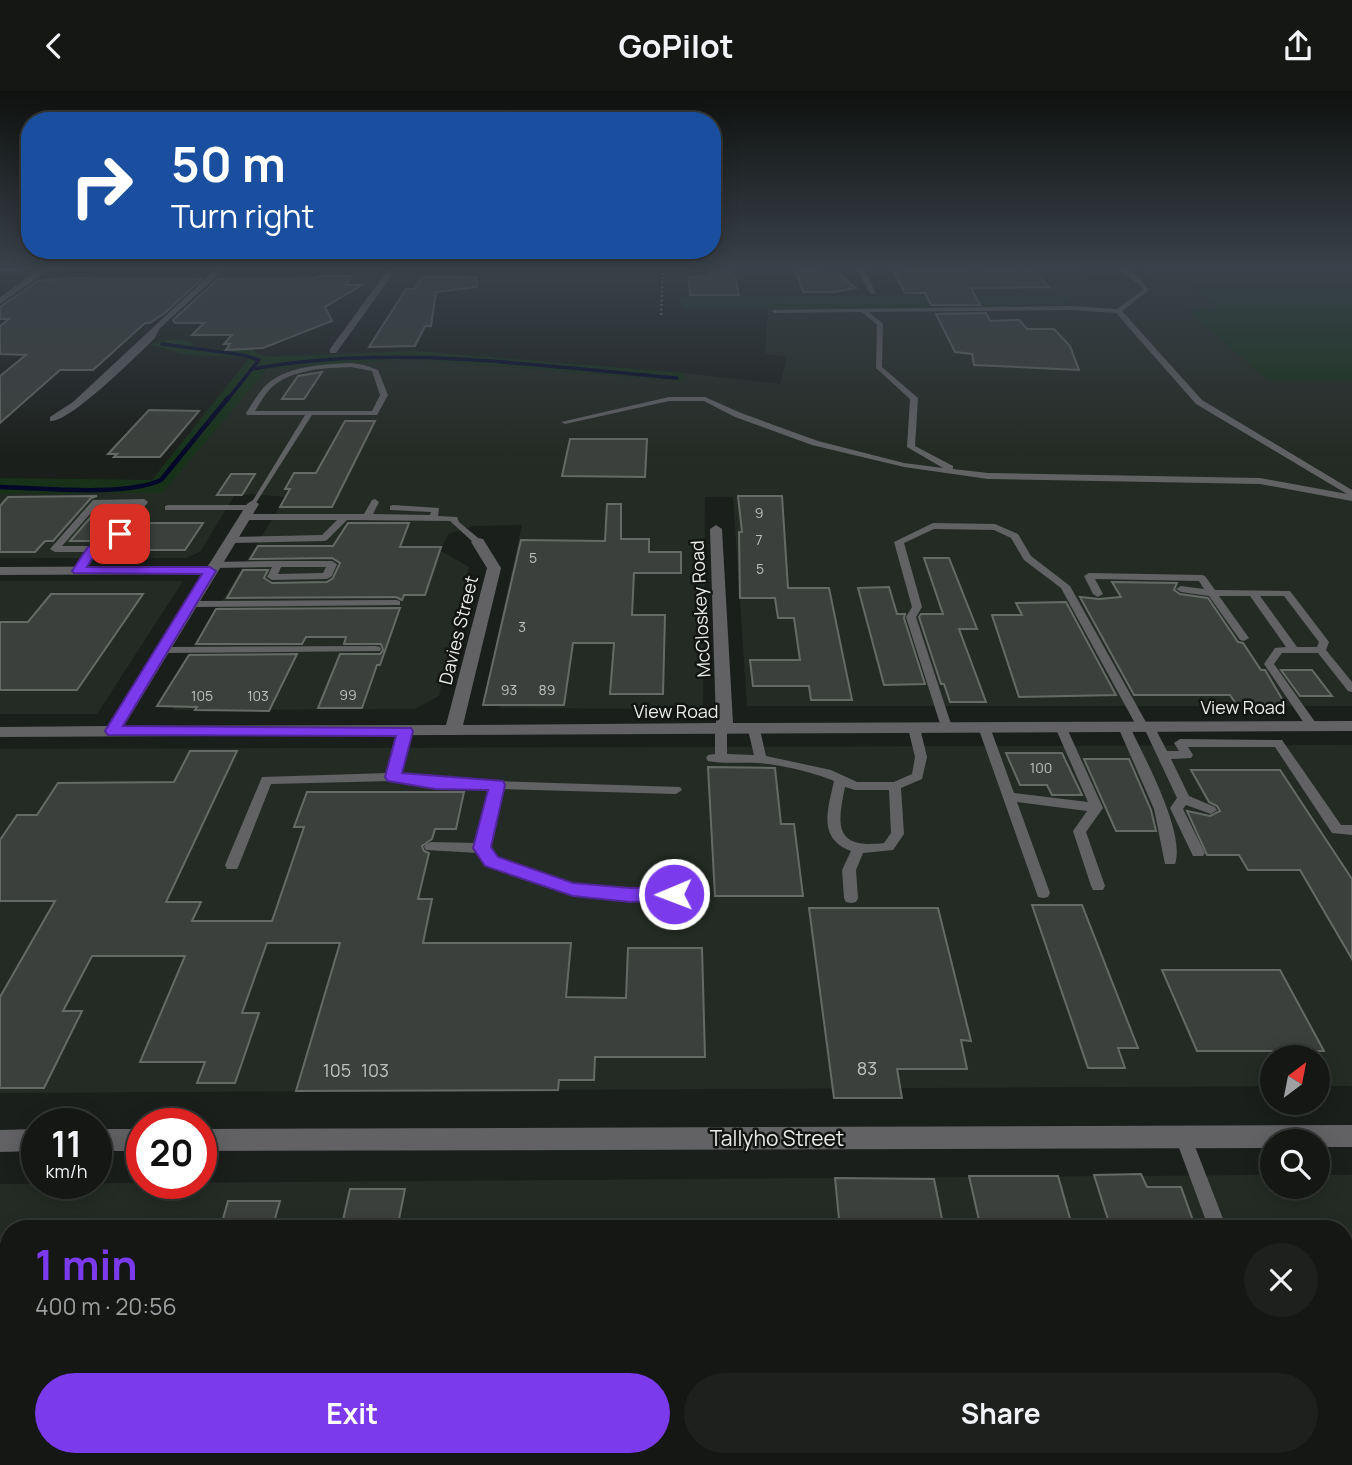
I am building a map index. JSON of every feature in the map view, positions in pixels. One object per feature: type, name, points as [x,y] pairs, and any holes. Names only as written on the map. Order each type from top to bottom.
[{"type":"street","points":[[54,419],[76,404],[152,337],[154,331]]},
{"type":"street","points":[[333,351],[347,331]]},
{"type":"street","points":[[113,731],[249,509]]},
{"type":"street","name":"McCloskey Road","points":[[716,529],[723,730]]},
{"type":"street","name":"Davies Street","points":[[453,731],[494,568],[478,542]]},
{"type":"street","points":[[0,571],[212,568]]},
{"type":"street","name":"View Road","points":[[0,732],[1352,726]]},
{"type":"street","name":"Tallyho Street","points":[[217,1140],[1352,1136]]},
{"type":"street","points":[[0,1141],[21,1140]]},
{"type":"lane","points":[[880,331],[879,368],[914,398],[911,447],[956,472]]},
{"type":"lane","points":[[1136,331],[1199,402],[1352,496]]},
{"type":"lane","points":[[366,366],[375,370],[384,395],[374,413],[310,413],[250,413],[270,386],[294,372],[366,366]]},
{"type":"lane","points":[[565,422],[668,399],[705,399],[738,415],[816,443],[904,465],[988,476],[1259,481],[1352,496]]},
{"type":"lane","points":[[249,509],[310,413]]},
{"type":"lane","points":[[96,502],[145,502],[107,549],[92,549],[55,549],[96,502]]},
{"type":"lane","points":[[367,517],[375,502]]},
{"type":"lane","points":[[168,508],[249,509],[345,517],[454,519],[455,523],[478,542]]},
{"type":"lane","points":[[393,508],[436,510],[433,518]]},
{"type":"lane","points":[[230,540],[324,538],[345,517]]},
{"type":"lane","points":[[946,727],[911,617],[917,607],[899,542],[933,526],[995,527],[1015,536],[1027,558],[1065,586],[1162,755],[1184,799],[1211,810]]},
{"type":"lane","points":[[78,571],[92,549]]},
{"type":"lane","points":[[212,568],[278,564],[332,563],[327,576],[272,577],[278,564]]},
{"type":"lane","points":[[1098,594],[1089,576],[1202,578],[1244,638]]},
{"type":"lane","points":[[1181,589],[1212,593],[1287,593],[1324,642],[1321,650]]},
{"type":"lane","points":[[1253,593],[1294,650]]},
{"type":"lane","points":[[191,604],[396,603]]},
{"type":"lane","points":[[163,650],[376,649]]},
{"type":"lane","points":[[1312,726],[1269,663],[1279,650],[1321,650]]},
{"type":"lane","points":[[1321,650],[1352,689]]},
{"type":"lane","points":[[984,727],[1043,893]]},
{"type":"lane","points":[[1061,727],[1097,808]]},
{"type":"lane","points":[[1124,727],[1170,836],[1170,861]]},
{"type":"lane","points":[[1266,727],[1337,830],[1352,830]]},
{"type":"lane","points":[[723,730],[717,758],[761,759],[827,773],[855,786],[895,786],[918,776],[921,757],[914,728]]},
{"type":"lane","points":[[754,730],[761,759]]},
{"type":"lane","points":[[393,777],[405,731]]},
{"type":"lane","points":[[1162,755],[1187,755],[1180,743],[1278,743]]},
{"type":"lane","points":[[232,865],[266,780],[393,777],[435,783],[676,790]]},
{"type":"lane","points":[[841,779],[833,826],[851,847],[873,850],[888,847],[898,834],[895,786]]},
{"type":"lane","points":[[497,785],[482,848],[491,861],[573,890],[630,895],[674,894]]},
{"type":"lane","points":[[1009,797],[1097,808]]},
{"type":"lane","points":[[1184,799],[1175,808],[1198,853]]},
{"type":"lane","points":[[1097,808],[1079,831],[1098,886]]},
{"type":"lane","points":[[431,847],[482,848]]},
{"type":"lane","points":[[851,898],[849,870],[859,848]]},
{"type":"lane","points":[[1183,1137],[1215,1220]]},
{"type":"shaded area","points":[[766,331],[1211,331],[1268,380],[1352,380],[1352,706],[747,706],[733,497],[705,497],[703,709],[501,708],[484,697],[522,525],[473,526],[448,534],[441,551],[469,567],[439,696],[415,709],[175,710],[162,699],[286,497],[252,494],[234,496],[200,552],[186,558],[0,558],[0,494],[162,492],[267,369],[412,359],[682,381],[684,373],[780,384],[787,357],[765,354]]},
{"type":"shaded area","points":[[0,581],[183,581],[97,714],[0,714]]},
{"type":"shaded area","points":[[1352,745],[1352,1086],[1330,1086],[1330,1045],[1260,1045],[1260,1086],[0,1093],[0,749]]},
{"type":"shaded area","points":[[1260,1175],[1260,1199],[1330,1199],[1330,1175],[1352,1175],[1352,1220],[0,1220],[0,1184],[21,1184],[21,1199],[112,1199],[112,1183],[126,1183],[126,1199],[217,1199],[217,1182]]},
{"type":"green space","points":[[1211,331],[1352,331],[1352,380],[1268,380]]},
{"type":"green space","points":[[175,339],[190,342],[199,349],[253,349],[256,353],[268,357],[416,351],[684,373],[683,381],[411,359],[267,369],[162,493],[0,494],[0,478],[152,480],[250,357],[188,355],[149,344]]},
{"type":"building","points":[[0,331],[136,331],[93,370],[60,370],[0,423],[0,376],[26,355],[0,354]]},
{"type":"building","points":[[196,331],[306,331],[263,348],[226,350],[230,344],[224,344],[232,335],[192,335]]},
{"type":"building","points":[[379,331],[422,331],[415,346],[369,347]]},
{"type":"building","points":[[945,331],[1056,331],[1070,346],[1079,370],[974,365],[972,354],[955,352]]},
{"type":"building","points":[[322,372],[304,399],[282,399],[298,376]]},
{"type":"building","points":[[149,410],[199,411],[160,457],[114,457],[117,454],[108,454]]},
{"type":"building","points":[[345,421],[375,421],[332,507],[280,507],[290,489],[285,489],[294,473],[316,473]]},
{"type":"building","points":[[570,439],[647,439],[645,477],[562,476]]},
{"type":"building","points":[[231,474],[255,474],[242,495],[217,495]]},
{"type":"building","points":[[97,496],[91,498],[53,541],[45,541],[35,552],[0,552],[0,506],[8,497]]},
{"type":"building","points":[[738,496],[782,496],[788,588],[829,588],[852,700],[811,700],[809,686],[753,686],[750,660],[800,660],[794,618],[778,618],[775,598],[740,598],[739,532],[742,532]]},
{"type":"building","points":[[607,504],[621,504],[621,539],[649,539],[649,552],[681,552],[681,573],[634,573],[632,615],[665,615],[663,694],[610,694],[614,643],[573,643],[564,705],[483,705],[521,540],[605,541]]},
{"type":"building","points":[[96,511],[127,511],[105,541],[70,541]]},
{"type":"building","points":[[136,523],[203,523],[185,550],[127,550],[134,541],[122,541]]},
{"type":"building","points":[[348,523],[409,523],[400,547],[441,547],[425,595],[404,595],[402,600],[396,597],[227,598],[243,570],[268,570],[264,578],[272,583],[327,582],[333,578],[340,563],[332,558],[250,559],[258,546],[333,546]]},
{"type":"building","points":[[924,558],[949,558],[977,629],[959,629],[986,702],[950,702],[944,684],[941,684],[919,617],[921,614],[943,614]]},
{"type":"building","points":[[1112,582],[1177,583],[1174,590],[1180,594],[1208,598],[1238,642],[1243,643],[1261,670],[1265,670],[1285,704],[1236,704],[1230,695],[1134,695],[1080,597],[1121,597]]},
{"type":"building","points":[[889,587],[897,614],[905,614],[925,684],[884,685],[858,588]]},
{"type":"building","points":[[51,594],[143,594],[77,690],[0,690],[0,622],[28,622]]},
{"type":"building","points":[[1066,602],[1116,695],[1019,697],[992,615],[1022,615],[1016,603]]},
{"type":"building","points":[[400,608],[362,708],[318,708],[340,654],[380,654],[383,650],[381,644],[344,644],[346,637],[306,637],[302,644],[196,644],[216,609]]},
{"type":"building","points":[[297,654],[269,711],[195,710],[197,707],[157,706],[189,655]]},
{"type":"building","points":[[1281,670],[1312,670],[1332,696],[1300,696]]},
{"type":"building","points":[[190,751],[237,751],[166,902],[201,902],[192,921],[272,921],[304,827],[294,827],[307,792],[464,792],[456,829],[435,829],[432,839],[422,846],[424,851],[429,853],[418,899],[432,899],[423,943],[571,943],[566,997],[626,998],[628,948],[702,948],[705,1057],[595,1057],[594,1080],[559,1080],[558,1090],[296,1091],[340,943],[267,943],[242,1013],[259,1013],[235,1083],[197,1083],[205,1062],[140,1062],[185,956],[92,956],[63,1011],[82,1011],[44,1088],[0,1088],[0,997],[55,901],[0,901],[0,840],[17,815],[37,815],[58,783],[174,782]]},
{"type":"building","points":[[1006,753],[1062,753],[1082,795],[1052,795],[1047,785],[1020,785]]},
{"type":"building","points":[[1084,759],[1129,759],[1151,810],[1156,831],[1116,831]]},
{"type":"building","points":[[708,767],[775,768],[781,824],[794,824],[803,896],[715,896]]},
{"type":"building","points":[[1191,770],[1280,770],[1352,879],[1352,959],[1300,870],[1248,870],[1239,855],[1207,855],[1187,811],[1210,816],[1220,811],[1209,802]]},
{"type":"building","points":[[1032,905],[1082,905],[1138,1048],[1118,1048],[1125,1068],[1088,1068]]},
{"type":"building","points":[[809,908],[938,908],[971,1041],[961,1040],[967,1069],[897,1069],[902,1098],[834,1098]]},
{"type":"building","points":[[1162,970],[1280,970],[1321,1045],[1260,1045],[1260,1051],[1197,1051]]},
{"type":"building","points":[[1141,1174],[1147,1187],[1181,1187],[1193,1220],[1108,1220],[1094,1175]]},
{"type":"building","points":[[969,1176],[1058,1176],[1070,1220],[979,1220]]},
{"type":"building","points":[[835,1178],[934,1179],[942,1220],[839,1220]]},
{"type":"building","points":[[350,1189],[405,1189],[399,1220],[343,1220]]},
{"type":"building","points":[[228,1201],[280,1201],[275,1220],[223,1220]]},
{"type":"waterway","points":[[162,344],[243,355],[259,360],[227,400]]},
{"type":"waterway","points":[[252,369],[305,361],[411,357],[517,363],[677,378]]},
{"type":"waterway","points":[[0,487],[105,490],[145,485],[161,480],[228,398]]},
{"type":"route","points":[[120,534],[107,549],[92,549],[78,571],[210,571],[113,731],[405,731],[393,777],[435,783],[497,785],[482,848],[491,861],[573,890],[630,895],[674,894]]}]
